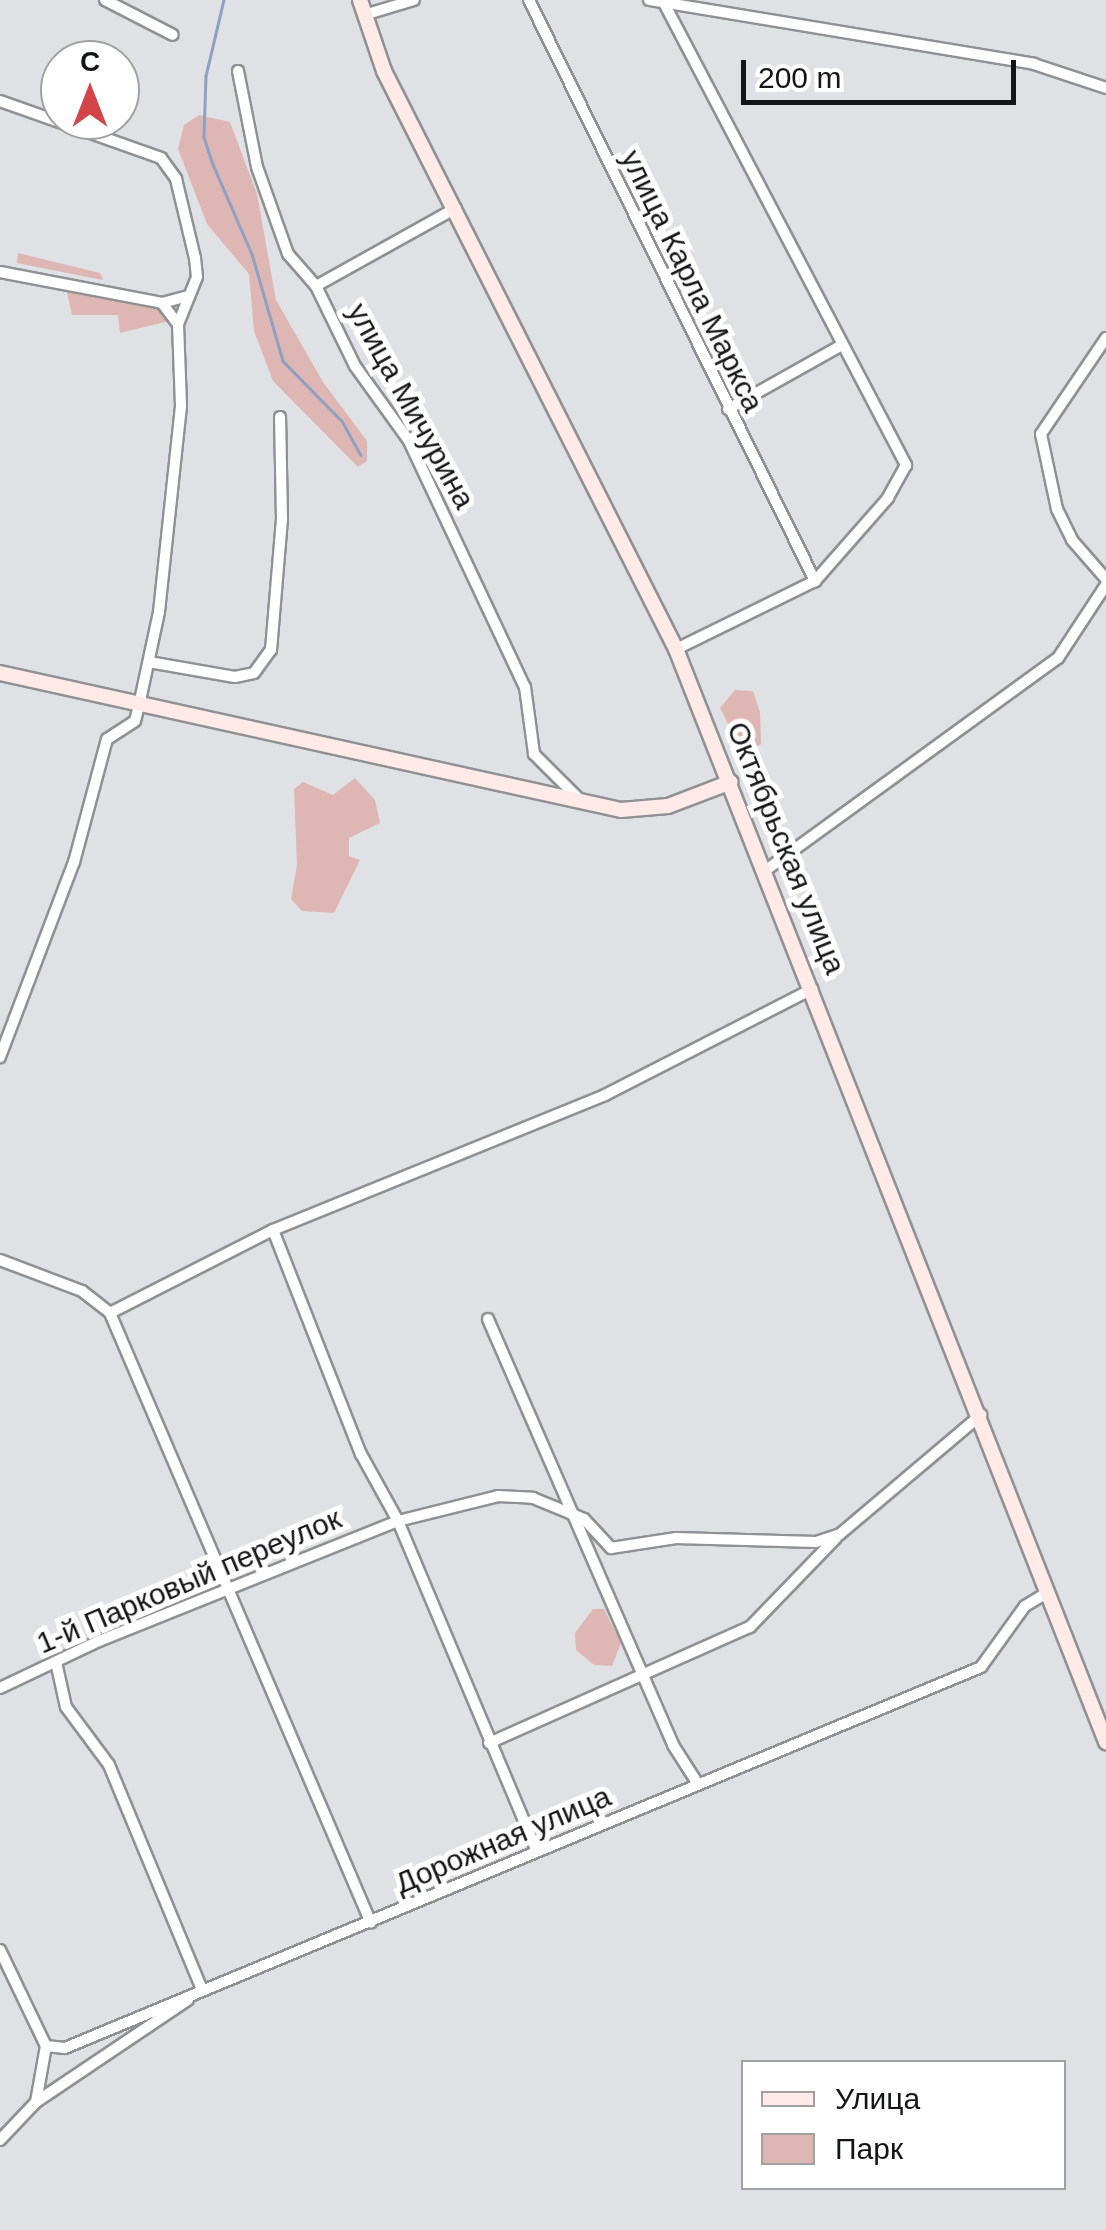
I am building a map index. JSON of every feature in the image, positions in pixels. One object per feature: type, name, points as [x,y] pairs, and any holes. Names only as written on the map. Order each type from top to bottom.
[{"type":"street","points":[[106,0],[173,35]]},
{"type":"street","points":[[362,8],[414,0]]},
{"type":"street","name":"улица Карла Маркса","points":[[529,0],[815,581]]},
{"type":"street","points":[[649,0],[1034,64],[1105,87]]},
{"type":"street","points":[[664,2],[906,464],[888,498],[815,581],[676,649]]},
{"type":"street","name":"Октябрьская улица","points":[[362,8],[384,71],[676,649],[982,1415],[1106,1742]]},
{"type":"street","name":"улица Мичурина","points":[[238,71],[258,167],[288,254],[316,286],[355,366],[409,441],[525,687],[534,754],[588,804]]},
{"type":"street","points":[[0,101],[161,158],[176,179],[195,258],[189,296],[178,324],[181,406],[150,662],[140,704],[134,721],[107,739],[74,862],[0,1057]]},
{"type":"street","points":[[316,286],[456,208]]},
{"type":"street","points":[[0,272],[162,303],[189,296]]},
{"type":"street","points":[[162,303],[178,324]]},
{"type":"street","points":[[766,870],[1058,658],[1106,582],[1072,540],[1057,510],[1041,434],[1106,338]]},
{"type":"street","points":[[728,409],[842,345]]},
{"type":"street","points":[[150,662],[235,678],[254,673],[271,650],[282,519],[280,417]]},
{"type":"street","points":[[0,673],[588,804],[648,810],[731,782]]},
{"type":"street","points":[[110,1313],[273,1230],[605,1095],[813,988]]},
{"type":"street","points":[[273,1230],[361,1454],[398,1522],[538,1851]]},
{"type":"street","points":[[0,1260],[82,1292],[110,1313],[371,1923]]},
{"type":"street","points":[[488,1319],[643,1674],[698,1784]]},
{"type":"street","points":[[490,1743],[750,1627],[840,1534],[982,1415]]},
{"type":"street","name":"1-й Парковый переулок","points":[[0,1688],[227,1588],[398,1522],[498,1496],[533,1498],[575,1515]]},
{"type":"street","points":[[575,1515],[612,1548],[676,1538],[793,1545],[840,1534]]},
{"type":"street","name":"Дорожная улица","points":[[46,2046],[65,2048],[981,1666],[1025,1606],[1048,1592]]},
{"type":"street","points":[[0,2140],[36,2102],[204,1988],[108,1765],[66,1707],[56,1662]]},
{"type":"street","points":[[0,1950],[46,2046],[36,2102]]},
{"type":"green space","points":[[199,115],[230,122],[257,194],[276,300],[323,382],[367,441],[367,461],[358,467],[273,381],[254,331],[249,274],[207,224],[178,149],[184,125]]},
{"type":"green space","points":[[18,253],[100,273],[103,280],[17,263]]},
{"type":"green space","points":[[67,292],[160,308],[169,321],[120,333],[118,315],[72,315]]},
{"type":"green space","points":[[735,690],[753,691],[760,712],[761,744],[751,750],[739,745],[720,708]]},
{"type":"green space","points":[[355,778],[375,800],[380,823],[349,838],[349,856],[360,860],[334,913],[302,911],[291,899],[297,865],[294,789],[303,782],[333,795]]},
{"type":"green space","points":[[593,1609],[604,1609],[621,1643],[612,1666],[594,1665],[576,1650],[575,1633]]},
{"type":"waterway","points":[[224,0],[206,76],[204,137],[252,254],[283,361],[342,421],[361,455]]}]
